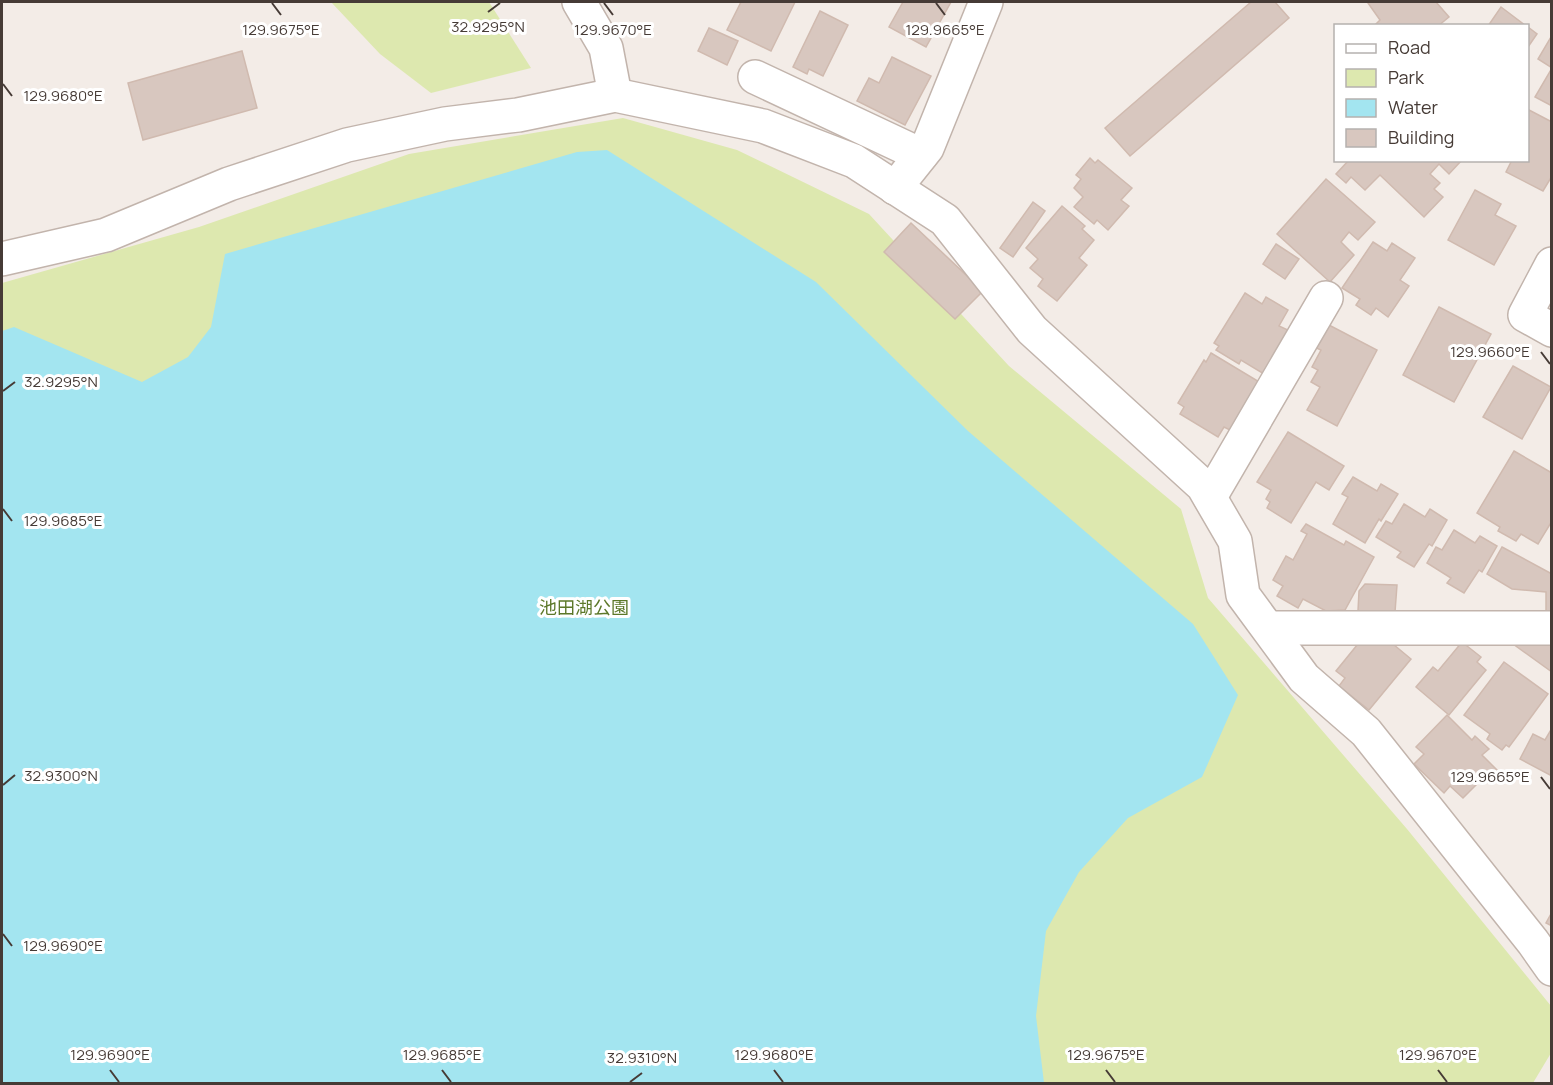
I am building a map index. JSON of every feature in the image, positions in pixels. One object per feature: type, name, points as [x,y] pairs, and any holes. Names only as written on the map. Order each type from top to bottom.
[{"type":"street","points":[[579,2],[606,48],[615,95]]},
{"type":"street","points":[[895,188],[927,147],[986,2]]},
{"type":"street","points":[[755,77],[921,155]]},
{"type":"street","points":[[2,259],[106,235],[229,184],[347,144],[445,124],[518,115],[615,95],[763,126],[854,161],[945,220],[1032,330],[1203,486],[1234,541],[1243,595],[1304,678],[1366,732],[1533,942],[1551,969]]},
{"type":"street","points":[[1551,264],[1525,315],[1551,330]]},
{"type":"street","points":[[1210,497],[1326,298]]},
{"type":"street","points":[[1268,628],[1551,628]]},
{"type":"green space","points":[[331,2],[489,2],[531,68],[431,93],[380,54]]},
{"type":"green space","name":"池田湖公園","points":[[623,118],[737,150],[869,214],[1009,366],[1181,509],[1208,598],[1407,829],[1551,1006],[1551,1053],[1533,1083],[2,1084],[2,283],[199,227],[409,154]]},
{"type":"water","name":"池田湖公園","points":[[607,150],[816,282],[968,431],[1193,624],[1238,695],[1202,777],[1128,818],[1079,872],[1046,931],[1036,1016],[1044,1083],[2,1083],[2,331],[14,327],[142,382],[188,357],[211,327],[225,254],[577,152]]},
{"type":"building","points":[[741,2],[795,2],[771,51],[727,30]]},
{"type":"building","points":[[903,2],[951,2],[926,47],[889,27]]},
{"type":"building","points":[[1251,2],[1275,2],[1289,18],[1130,156],[1105,128]]},
{"type":"building","points":[[1436,2],[1449,17],[1440,24],[1376,24],[1380,20],[1368,3]]},
{"type":"building","points":[[1501,7],[1523,24],[1489,24]]},
{"type":"building","points":[[820,11],[848,25],[823,76],[809,69],[807,74],[793,67]]},
{"type":"building","points":[[709,28],[738,41],[727,65],[698,51]]},
{"type":"building","points":[[1529,28],[1537,34],[1529,46]]},
{"type":"building","points":[[1552,37],[1552,68],[1538,59]]},
{"type":"building","points":[[242,51],[257,108],[143,140],[128,83]]},
{"type":"building","points":[[892,57],[931,76],[905,125],[857,101],[869,78],[879,83]]},
{"type":"building","points":[[1552,68],[1552,106],[1535,97]]},
{"type":"building","points":[[1529,110],[1552,122],[1552,176],[1543,191],[1506,172],[1511,162],[1529,162]]},
{"type":"building","points":[[1090,158],[1095,163],[1098,160],[1132,188],[1121,200],[1129,206],[1108,230],[1097,220],[1094,224],[1074,207],[1083,197],[1074,188],[1081,179],[1076,175]]},
{"type":"building","points":[[1347,162],[1460,162],[1449,174],[1439,164],[1430,174],[1440,183],[1434,189],[1443,197],[1424,217],[1380,175],[1365,190],[1351,177],[1346,183],[1336,174]]},
{"type":"building","points":[[1326,179],[1375,222],[1358,240],[1349,232],[1341,242],[1354,255],[1330,282],[1277,234]]},
{"type":"building","points":[[1475,190],[1501,204],[1495,215],[1516,226],[1494,265],[1448,240]]},
{"type":"building","points":[[1033,202],[1045,211],[1013,257],[1000,248]]},
{"type":"building","points":[[1062,206],[1085,226],[1082,229],[1094,240],[1079,258],[1087,265],[1057,301],[1038,286],[1043,279],[1030,268],[1038,259],[1026,248]]},
{"type":"building","points":[[911,223],[983,291],[955,319],[884,252]]},
{"type":"building","points":[[1373,242],[1387,251],[1392,243],[1415,258],[1400,280],[1409,286],[1388,317],[1376,308],[1371,315],[1356,305],[1360,299],[1342,288]]},
{"type":"building","points":[[1276,244],[1299,259],[1285,279],[1263,264]]},
{"type":"building","points":[[1245,293],[1262,304],[1266,297],[1288,310],[1279,326],[1290,331],[1264,374],[1241,360],[1239,364],[1216,350],[1219,346],[1214,343]]},
{"type":"building","points":[[1439,307],[1491,334],[1454,402],[1403,375]]},
{"type":"building","points":[[1327,324],[1377,350],[1337,426],[1307,410],[1320,387],[1311,382],[1318,370],[1312,367],[1321,350],[1314,347]]},
{"type":"building","points":[[1211,353],[1261,383],[1232,431],[1224,427],[1218,437],[1180,414],[1184,407],[1178,403],[1204,360],[1206,362]]},
{"type":"building","points":[[1513,366],[1551,387],[1522,439],[1483,417]]},
{"type":"building","points":[[1288,432],[1344,466],[1329,490],[1316,482],[1291,523],[1267,508],[1270,502],[1266,499],[1271,490],[1257,482]]},
{"type":"building","points":[[1514,451],[1552,473],[1552,521],[1538,544],[1521,534],[1516,541],[1498,531],[1500,527],[1477,513]]},
{"type":"building","points":[[1353,477],[1377,491],[1381,484],[1398,494],[1365,543],[1333,524],[1348,497],[1342,494]]},
{"type":"building","points":[[1404,504],[1425,517],[1430,509],[1447,520],[1432,546],[1429,544],[1414,567],[1397,557],[1401,552],[1376,537],[1386,521],[1392,524]]},
{"type":"building","points":[[1306,524],[1344,545],[1346,541],[1374,557],[1345,610],[1326,611],[1303,599],[1298,608],[1277,596],[1283,586],[1273,580],[1286,556],[1293,560],[1307,534],[1301,531]]},
{"type":"building","points":[[1454,530],[1475,543],[1480,536],[1497,546],[1482,572],[1479,570],[1464,593],[1447,583],[1451,578],[1427,563],[1436,547],[1442,550]]},
{"type":"building","points":[[1502,547],[1552,574],[1552,615],[1546,615],[1546,592],[1512,589],[1487,574]]},
{"type":"building","points":[[1365,584],[1397,585],[1395,612],[1358,611],[1359,591]]},
{"type":"building","points":[[1366,634],[1382,635],[1411,659],[1369,710],[1339,686],[1345,678],[1336,671]]},
{"type":"building","points":[[1552,638],[1552,672],[1513,644]]},
{"type":"building","points":[[1462,642],[1481,657],[1477,662],[1486,670],[1449,715],[1416,687],[1433,667],[1438,671]]},
{"type":"building","points":[[1504,662],[1548,694],[1509,747],[1506,745],[1502,750],[1487,739],[1490,734],[1464,715]]},
{"type":"building","points":[[1447,715],[1472,740],[1475,736],[1489,749],[1482,755],[1499,772],[1488,783],[1483,778],[1463,798],[1450,786],[1444,793],[1414,764],[1424,754],[1416,747]]},
{"type":"building","points":[[1552,728],[1552,771],[1550,775],[1520,759],[1533,734],[1545,740]]},
{"type":"building","points":[[1552,912],[1552,926],[1546,923]]}]
